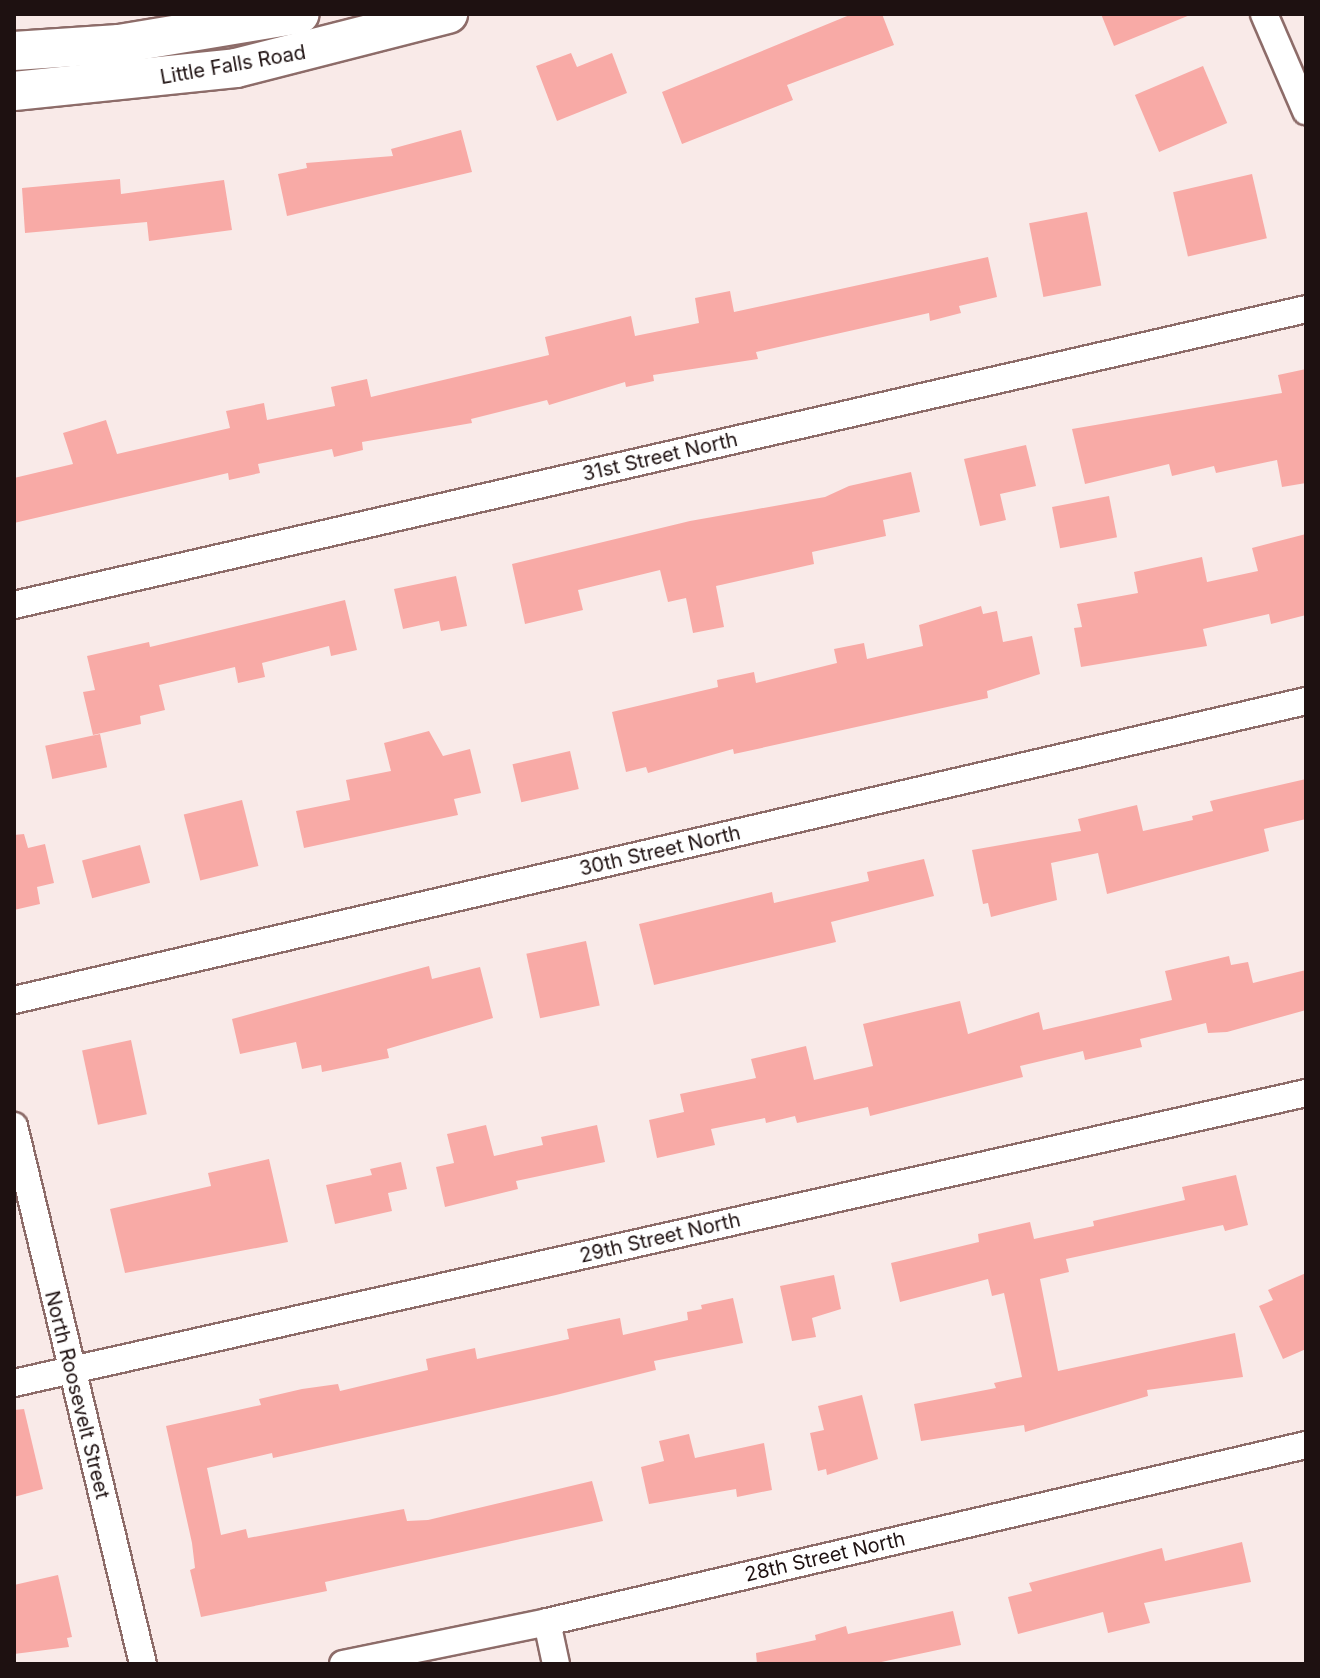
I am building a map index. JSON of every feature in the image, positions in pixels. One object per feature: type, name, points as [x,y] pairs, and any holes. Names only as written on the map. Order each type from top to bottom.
[{"type":"street","name":"Little Falls Road","points":[[14,51],[119,44],[300,14]]},
{"type":"street","name":"Little Falls Road","points":[[14,91],[236,68],[448,14]]},
{"type":"street","points":[[1264,14],[1306,111]]},
{"type":"street","name":"31st Street North","points":[[14,605],[1306,309]]},
{"type":"street","name":"30th Street North","points":[[14,1000],[1306,701]]},
{"type":"street","name":"29th Street North","points":[[14,1383],[1304,1099]]},
{"type":"street","name":"North Roosevelt Street","points":[[14,1126],[143,1664]]},
{"type":"street","name":"28th Street North","points":[[343,1664],[547,1622],[1306,1445]]},
{"type":"street","points":[[547,1622],[556,1664]]},
{"type":"building","points":[[852,14],[882,14],[894,45],[787,85],[793,100],[682,144],[662,92]]},
{"type":"building","points":[[1101,14],[1189,14],[1190,15],[1114,46]]},
{"type":"building","points":[[571,53],[577,67],[612,53],[627,93],[557,121],[536,66]]},
{"type":"building","points":[[1203,66],[1227,123],[1159,152],[1135,95]]},
{"type":"building","points":[[461,130],[472,172],[287,216],[278,174],[307,168],[306,163],[393,156],[391,149]]},
{"type":"building","points":[[1252,174],[1267,238],[1188,257],[1173,192]]},
{"type":"building","points":[[120,179],[121,194],[224,180],[232,230],[149,241],[147,222],[25,233],[22,188]]},
{"type":"building","points":[[1087,212],[1101,286],[1043,297],[1029,223]]},
{"type":"building","points":[[988,257],[997,297],[959,306],[961,313],[930,321],[929,313],[756,352],[758,359],[653,375],[654,381],[626,387],[625,382],[549,405],[547,400],[471,419],[472,423],[362,442],[363,450],[334,457],[332,449],[258,464],[260,473],[229,480],[228,473],[14,523],[14,478],[73,464],[63,433],[106,420],[117,454],[230,428],[226,411],[264,403],[267,420],[335,406],[331,387],[367,379],[371,397],[549,355],[545,337],[631,316],[635,336],[699,323],[695,298],[730,291],[734,312]]},
{"type":"building","points":[[1306,369],[1306,483],[1282,487],[1277,460],[1216,473],[1214,466],[1172,476],[1169,464],[1085,484],[1072,429],[1282,393],[1278,375]]},
{"type":"building","points":[[1026,445],[1036,486],[1000,494],[1006,520],[980,526],[964,459]]},
{"type":"building","points":[[911,472],[920,512],[883,520],[886,536],[812,552],[814,564],[716,586],[724,627],[693,633],[686,598],[668,602],[660,570],[578,590],[583,610],[525,624],[512,564],[690,521],[825,497],[849,486]]},
{"type":"building","points":[[1109,496],[1117,537],[1060,548],[1052,507]]},
{"type":"building","points":[[1306,534],[1306,615],[1271,624],[1269,614],[1203,629],[1207,646],[1081,667],[1074,628],[1082,627],[1077,604],[1138,593],[1134,572],[1202,557],[1207,582],[1258,571],[1252,548]]},
{"type":"building","points":[[456,576],[467,626],[441,631],[439,621],[403,629],[394,589]]},
{"type":"building","points":[[345,600],[357,650],[331,656],[329,646],[262,663],[265,677],[238,683],[235,667],[159,685],[165,710],[140,716],[141,724],[93,735],[83,692],[95,690],[87,656],[149,642],[150,647]]},
{"type":"building","points":[[981,606],[983,614],[997,611],[1003,642],[1032,636],[1040,674],[987,691],[988,698],[734,754],[733,749],[648,773],[646,767],[626,772],[612,712],[718,687],[717,680],[754,672],[756,683],[837,663],[834,649],[864,643],[867,659],[923,646],[919,625]]},
{"type":"building","points":[[429,731],[443,756],[470,749],[481,793],[454,799],[458,815],[304,848],[296,811],[350,800],[346,780],[391,771],[384,743]]},
{"type":"building","points":[[100,734],[107,767],[52,779],[45,746]]},
{"type":"building","points":[[570,751],[579,789],[521,802],[513,764]]},
{"type":"building","points":[[1306,779],[1306,819],[1264,829],[1269,851],[1107,894],[1098,853],[1051,863],[1057,900],[991,917],[988,903],[983,904],[972,850],[1081,831],[1078,819],[1137,805],[1143,831],[1193,820],[1192,816],[1213,811],[1210,801]]},
{"type":"building","points":[[242,800],[258,866],[200,880],[184,815]]},
{"type":"building","points":[[24,834],[28,848],[45,844],[54,883],[37,887],[40,904],[14,910],[14,835]]},
{"type":"building","points":[[140,845],[150,883],[92,898],[82,861]]},
{"type":"building","points":[[924,859],[934,896],[831,922],[836,942],[654,985],[639,924],[772,892],[774,903],[869,881],[867,872]]},
{"type":"building","points":[[586,941],[600,1006],[540,1018],[526,954]]},
{"type":"building","points":[[1229,956],[1231,965],[1248,962],[1253,983],[1306,970],[1306,1010],[1227,1032],[1208,1033],[1206,1023],[1140,1039],[1142,1047],[1085,1060],[1083,1051],[1020,1066],[1023,1077],[870,1116],[868,1107],[797,1123],[795,1116],[766,1123],[765,1118],[711,1129],[715,1145],[657,1158],[649,1120],[684,1112],[680,1094],[756,1078],[751,1059],[806,1046],[814,1080],[873,1066],[863,1024],[960,1001],[968,1034],[1039,1012],[1043,1030],[1172,1000],[1165,971]]},
{"type":"building","points":[[429,966],[432,979],[480,967],[493,1018],[387,1049],[389,1058],[322,1072],[321,1065],[302,1069],[296,1042],[240,1054],[232,1019]]},
{"type":"building","points":[[131,1040],[147,1114],[98,1125],[82,1050]]},
{"type":"building","points":[[486,1125],[494,1156],[543,1145],[541,1137],[597,1125],[605,1162],[516,1181],[518,1189],[445,1207],[436,1167],[454,1163],[447,1134]]},
{"type":"building","points":[[269,1159],[288,1242],[125,1273],[110,1209],[211,1186],[208,1173]]},
{"type":"building","points":[[401,1162],[407,1189],[388,1193],[392,1211],[335,1224],[326,1185],[372,1175],[370,1169]]},
{"type":"building","points":[[1236,1175],[1248,1225],[1225,1231],[1223,1225],[1066,1259],[1069,1272],[1040,1279],[1058,1371],[1235,1333],[1243,1377],[1147,1390],[1148,1396],[1025,1432],[1024,1425],[921,1441],[914,1404],[996,1388],[994,1383],[1022,1377],[1004,1293],[992,1296],[988,1279],[900,1302],[891,1263],[979,1242],[978,1234],[1030,1222],[1034,1239],[1094,1226],[1093,1221],[1185,1200],[1182,1187]]},
{"type":"building","points":[[1306,1273],[1306,1349],[1283,1359],[1259,1306],[1273,1300],[1268,1290]]},
{"type":"building","points":[[834,1275],[841,1309],[812,1318],[816,1337],[792,1341],[780,1286]]},
{"type":"building","points":[[733,1298],[743,1343],[654,1361],[656,1370],[556,1395],[273,1458],[272,1453],[207,1468],[221,1535],[246,1529],[248,1538],[404,1509],[407,1521],[428,1520],[592,1481],[603,1521],[325,1582],[327,1591],[201,1617],[190,1570],[195,1568],[192,1543],[166,1426],[261,1405],[259,1399],[302,1389],[338,1384],[340,1391],[428,1370],[426,1359],[475,1348],[477,1359],[569,1339],[567,1329],[620,1318],[623,1335],[688,1320],[687,1312],[702,1309],[701,1305]]},
{"type":"building","points":[[862,1395],[878,1459],[827,1475],[826,1469],[818,1471],[810,1433],[824,1430],[818,1406]]},
{"type":"building","points":[[24,1409],[43,1489],[14,1497],[14,1410]]},
{"type":"building","points":[[689,1434],[695,1458],[764,1443],[772,1490],[737,1497],[736,1489],[649,1504],[641,1467],[664,1461],[659,1441]]},
{"type":"building","points":[[1242,1542],[1251,1582],[1144,1603],[1150,1623],[1108,1633],[1103,1612],[1018,1634],[1008,1597],[1032,1591],[1029,1583],[1162,1548],[1165,1561]]},
{"type":"building","points":[[58,1575],[72,1637],[67,1638],[69,1647],[14,1654],[14,1585]]},
{"type":"building","points":[[953,1611],[961,1645],[872,1664],[757,1664],[756,1653],[816,1640],[815,1635],[846,1626],[848,1634]]}]
